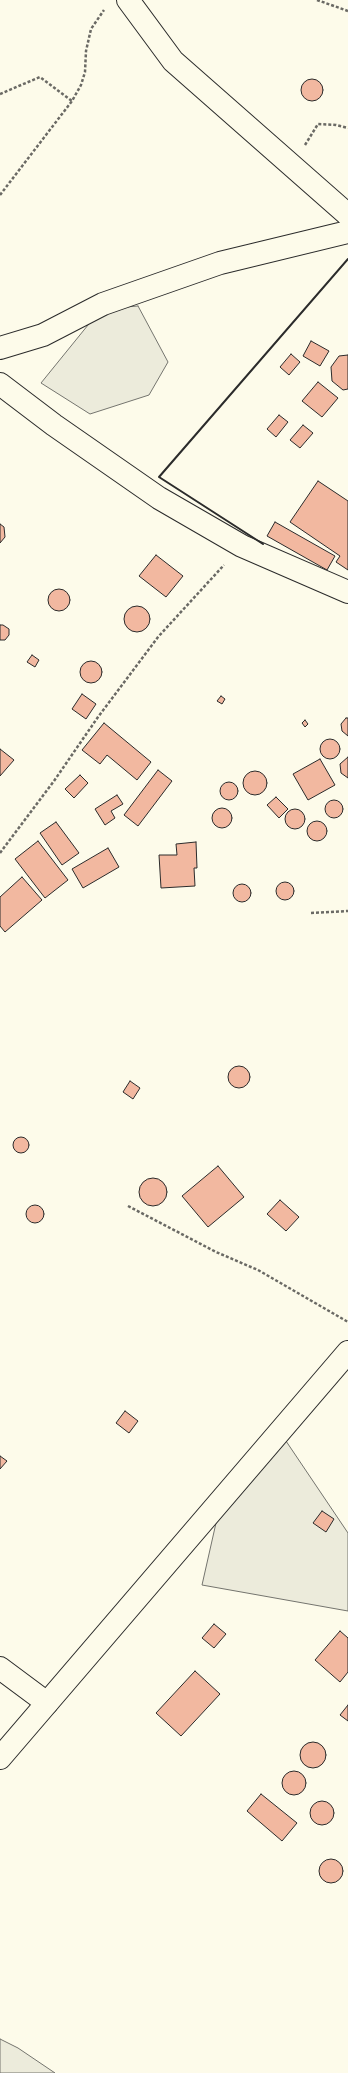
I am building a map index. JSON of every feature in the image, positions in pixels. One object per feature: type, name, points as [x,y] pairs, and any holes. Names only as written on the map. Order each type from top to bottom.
[{"type":"street","points":[[118,2],[173,61],[348,215]]},
{"type":"street","points":[[0,348],[44,334],[103,304],[220,263],[348,232]]},
{"type":"street","points":[[0,384],[159,498],[242,546],[348,592]]},
{"type":"street","points":[[0,1758],[348,1352]]},
{"type":"street","points":[[0,1668],[47,1703]]},
{"type":"path","points":[[317,0],[348,11]]},
{"type":"path","points":[[0,195],[72,101],[83,78],[86,51],[91,29],[118,2]]},
{"type":"path","points":[[0,94],[40,77],[72,101]]},
{"type":"path","points":[[292,166],[318,124],[336,125],[348,128]]},
{"type":"path","points":[[0,853],[158,637],[242,546]]},
{"type":"path","points":[[311,913],[348,911]]},
{"type":"path","points":[[128,1206],[216,1252],[258,1270],[348,1322]]},
{"type":"shaded area","points":[[138,306],[168,362],[149,395],[90,414],[41,383],[101,309]]},
{"type":"shaded area","points":[[286,1441],[348,1533],[348,1611],[202,1585],[216,1523]]},
{"type":"shaded area","points":[[0,2039],[18,2048],[55,2073],[0,2073]]},
{"type":"building","points":[[312,79],[320,82],[323,90],[320,98],[312,101],[304,98],[301,90],[304,82]]},
{"type":"building","points":[[311,341],[329,351],[320,366],[303,356]]},
{"type":"building","points":[[291,354],[300,362],[289,375],[280,367]]},
{"type":"building","points":[[348,355],[348,389],[343,390],[332,381],[331,367],[339,356]]},
{"type":"building","points":[[318,382],[338,398],[322,417],[302,401]]},
{"type":"building","points":[[279,415],[288,422],[276,437],[267,429]]},
{"type":"building","points":[[303,425],[313,433],[300,448],[290,440]]},
{"type":"building","points":[[318,481],[348,501],[348,570],[336,562],[340,556],[290,522]]},
{"type":"building","points":[[275,522],[335,556],[327,570],[267,536]]},
{"type":"building","points":[[0,524],[4,527],[5,537],[0,543]]},
{"type":"building","points":[[156,555],[183,576],[166,597],[139,576]]},
{"type":"building","points":[[59,589],[67,592],[70,600],[67,608],[59,611],[51,608],[48,600],[51,592]]},
{"type":"building","points":[[137,606],[146,610],[150,619],[146,628],[137,632],[128,628],[124,619],[128,610]]},
{"type":"building","points":[[0,625],[3,625],[9,629],[9,635],[5,640],[0,640]]},
{"type":"building","points":[[32,655],[39,660],[35,667],[27,662]]},
{"type":"building","points":[[91,661],[99,664],[102,672],[99,680],[91,683],[83,680],[80,672],[83,664]]},
{"type":"building","points":[[82,694],[96,704],[86,719],[72,709]]},
{"type":"building","points":[[221,696],[225,699],[222,704],[217,701]]},
{"type":"building","points":[[346,718],[348,718],[348,736],[342,731],[341,724]]},
{"type":"building","points":[[305,720],[308,724],[305,727],[302,723]]},
{"type":"building","points":[[104,723],[151,762],[137,780],[107,755],[100,764],[82,750]]},
{"type":"building","points":[[326,739],[334,739],[340,745],[340,753],[334,759],[326,759],[320,753],[320,745]]},
{"type":"building","points":[[0,749],[14,760],[0,776]]},
{"type":"building","points":[[348,757],[348,778],[341,773],[340,764]]},
{"type":"building","points":[[320,759],[335,785],[308,800],[293,774]]},
{"type":"building","points":[[158,770],[172,781],[138,826],[124,815]]},
{"type":"building","points":[[255,771],[263,775],[267,783],[263,791],[255,795],[247,791],[243,783],[247,775]]},
{"type":"building","points":[[80,775],[88,783],[74,798],[65,789]]},
{"type":"building","points":[[229,782],[235,785],[238,791],[235,797],[229,800],[223,797],[220,791],[223,785]]},
{"type":"building","points":[[117,795],[123,804],[111,811],[115,818],[105,825],[95,809]]},
{"type":"building","points":[[276,797],[288,809],[279,818],[267,805]]},
{"type":"building","points":[[334,800],[340,803],[343,809],[340,815],[334,818],[328,815],[325,809],[328,803]]},
{"type":"building","points":[[218,808],[226,808],[232,814],[232,822],[226,828],[218,828],[212,822],[212,814]]},
{"type":"building","points":[[291,809],[299,809],[305,815],[305,823],[299,829],[291,829],[285,823],[285,815]]},
{"type":"building","points":[[313,821],[321,821],[327,827],[327,835],[321,841],[313,841],[307,835],[307,827]]},
{"type":"building","points":[[56,822],[79,853],[62,865],[40,833]]},
{"type":"building","points":[[38,841],[68,880],[45,898],[15,859]]},
{"type":"building","points":[[196,842],[197,868],[194,868],[195,886],[161,888],[159,855],[177,855],[176,844]]},
{"type":"building","points":[[108,848],[119,867],[83,888],[72,869]]},
{"type":"building","points":[[22,877],[42,900],[5,932],[0,926],[0,897]]},
{"type":"building","points":[[285,882],[291,885],[294,891],[291,897],[285,900],[279,897],[276,891],[279,885]]},
{"type":"building","points":[[242,884],[248,887],[251,893],[248,899],[242,902],[236,899],[233,893],[236,887]]},
{"type":"building","points":[[239,1066],[247,1069],[250,1077],[247,1085],[239,1088],[231,1085],[228,1077],[231,1069]]},
{"type":"building","points":[[130,1081],[140,1088],[133,1099],[123,1092]]},
{"type":"building","points":[[21,1137],[27,1139],[29,1145],[27,1151],[21,1153],[15,1151],[13,1145],[15,1139]]},
{"type":"building","points":[[218,1166],[244,1197],[208,1227],[182,1196]]},
{"type":"building","points":[[153,1178],[163,1182],[167,1192],[163,1202],[153,1206],[143,1202],[139,1192],[143,1182]]},
{"type":"building","points":[[280,1200],[299,1217],[286,1231],[267,1214]]},
{"type":"building","points":[[31,1205],[39,1205],[44,1210],[42,1221],[39,1223],[31,1223],[26,1218],[26,1210]]},
{"type":"building","points":[[125,1411],[138,1421],[129,1433],[116,1423]]},
{"type":"building","points":[[0,1456],[7,1461],[0,1469]]},
{"type":"building","points":[[322,1511],[334,1519],[326,1532],[313,1523]]},
{"type":"building","points":[[214,1624],[226,1634],[214,1648],[202,1638]]},
{"type":"building","points":[[340,1631],[348,1638],[348,1672],[340,1682],[315,1660]]},
{"type":"building","points":[[195,1671],[220,1694],[181,1736],[156,1713]]},
{"type":"building","points":[[348,1705],[348,1721],[340,1715]]},
{"type":"building","points":[[313,1742],[322,1746],[326,1755],[322,1764],[313,1768],[304,1764],[300,1755],[304,1746]]},
{"type":"building","points":[[294,1771],[302,1775],[306,1783],[302,1791],[294,1795],[286,1791],[282,1783],[286,1775]]},
{"type":"building","points":[[261,1794],[297,1823],[282,1841],[247,1811]]},
{"type":"building","points":[[322,1801],[330,1805],[334,1813],[330,1821],[322,1825],[314,1821],[310,1813],[314,1805]]},
{"type":"building","points":[[331,1859],[339,1863],[343,1871],[339,1879],[331,1883],[323,1879],[319,1871],[323,1863]]},
{"type":"wall","points":[[263,544],[159,477],[348,259]]}]
